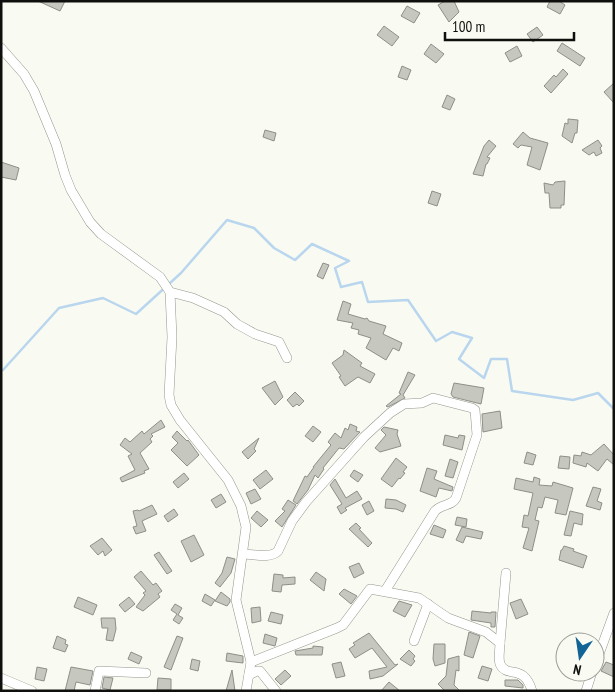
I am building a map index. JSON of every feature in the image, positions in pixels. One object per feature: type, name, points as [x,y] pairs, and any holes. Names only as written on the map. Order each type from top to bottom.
[{"type":"street","points":[[1,48],[24,74],[34,91],[56,144],[71,190],[90,222],[101,234],[160,277],[170,292],[172,337],[169,395],[171,405],[180,420],[220,468],[241,506],[246,527],[236,600],[251,662],[246,691]]},
{"type":"street","points":[[170,292],[193,298],[224,312],[237,324],[254,334],[280,342],[288,358]]},
{"type":"street","points":[[243,554],[275,554],[292,521],[306,502],[364,437],[390,413],[404,404],[422,403],[436,397],[472,408],[475,410],[477,435],[456,498],[454,502],[438,507],[385,591]]},
{"type":"street","points":[[506,573],[499,662],[507,670],[525,676],[529,680],[532,691]]},
{"type":"street","points":[[251,662],[337,628],[343,624],[370,589],[414,597],[448,618],[486,632],[500,643]]},
{"type":"street","points":[[414,641],[428,604]]},
{"type":"street","points":[[605,638],[614,613]]},
{"type":"street","points":[[95,691],[99,671],[146,673]]},
{"type":"street","points":[[249,675],[257,671],[260,672],[276,691]]},
{"type":"street","points":[[1,678],[32,691]]},
{"type":"building","points":[[38,1],[65,1],[60,11]]},
{"type":"building","points":[[445,1],[454,1],[459,12],[449,22],[438,5]]},
{"type":"building","points":[[550,1],[559,1],[565,5],[560,14],[547,7]]},
{"type":"building","points":[[407,6],[420,13],[414,23],[401,16]]},
{"type":"building","points":[[384,26],[399,37],[392,46],[377,35]]},
{"type":"building","points":[[537,27],[543,35],[533,42],[527,34]]},
{"type":"building","points":[[562,43],[585,58],[580,66],[557,51]]},
{"type":"building","points":[[431,44],[444,54],[436,63],[424,54]]},
{"type":"building","points":[[517,46],[522,56],[510,62],[505,53]]},
{"type":"building","points":[[402,66],[411,70],[407,80],[398,77]]},
{"type":"building","points":[[563,69],[568,74],[551,93],[544,86],[554,75],[556,77]]},
{"type":"building","points":[[614,83],[614,103],[604,92]]},
{"type":"building","points":[[447,95],[455,99],[450,110],[442,107]]},
{"type":"building","points":[[568,119],[578,120],[577,133],[575,133],[572,143],[562,136],[565,123],[568,124]]},
{"type":"building","points":[[265,130],[276,133],[274,141],[263,137]]},
{"type":"building","points":[[523,132],[530,138],[548,143],[540,170],[527,165],[532,147],[521,145],[518,148],[513,144]]},
{"type":"building","points":[[489,140],[496,146],[487,157],[490,158],[486,164],[483,176],[473,174],[484,146]]},
{"type":"building","points":[[598,140],[602,146],[600,148],[602,153],[596,156],[594,152],[589,155],[582,150]]},
{"type":"building","points":[[1,162],[19,168],[16,180],[1,177]]},
{"type":"building","points":[[565,181],[564,205],[561,205],[561,208],[550,208],[549,193],[545,193],[544,183],[553,185],[555,182]]},
{"type":"building","points":[[432,191],[441,194],[437,206],[428,203]]},
{"type":"building","points":[[323,263],[329,265],[323,279],[317,276]]},
{"type":"building","points":[[343,301],[351,304],[348,314],[367,318],[369,321],[386,326],[383,334],[402,343],[399,351],[393,348],[386,360],[366,348],[371,338],[358,334],[359,330],[351,328],[353,323],[337,320]]},
{"type":"building","points":[[344,350],[362,363],[360,366],[375,374],[370,383],[358,377],[345,386],[332,363],[343,355]]},
{"type":"building","points":[[408,372],[415,375],[403,395],[405,398],[388,407],[386,406],[401,394],[399,393]]},
{"type":"building","points":[[275,381],[283,397],[275,405],[262,388]]},
{"type":"building","points":[[454,383],[484,388],[481,404],[453,397],[451,394]]},
{"type":"building","points":[[295,392],[304,401],[299,406],[297,404],[293,407],[287,400]]},
{"type":"building","points":[[500,411],[502,428],[483,432],[482,414]]},
{"type":"building","points":[[161,420],[165,427],[151,434],[153,436],[150,439],[152,442],[140,453],[149,469],[144,471],[145,473],[122,482],[120,478],[135,470],[128,456],[132,454],[120,445],[125,438],[130,442],[142,431],[144,434]]},
{"type":"building","points":[[350,424],[357,427],[356,431],[360,432],[344,449],[339,448],[323,468],[318,478],[315,475],[308,490],[297,504],[293,501],[305,476],[307,477],[331,445],[328,442],[335,433],[341,438],[345,428],[348,430]]},
{"type":"building","points":[[313,426],[321,432],[313,442],[305,436]]},
{"type":"building","points":[[384,427],[398,430],[397,434],[401,446],[380,452],[375,448],[386,435],[381,430]]},
{"type":"building","points":[[177,431],[188,440],[199,455],[187,466],[171,450],[178,443],[172,437]]},
{"type":"building","points":[[445,435],[458,438],[459,435],[465,436],[462,450],[443,445]]},
{"type":"building","points":[[259,438],[254,449],[256,451],[248,459],[242,452]]},
{"type":"building","points":[[604,444],[614,455],[614,465],[607,459],[598,471],[587,463],[586,467],[573,463],[574,455],[581,456],[582,452],[591,455]]},
{"type":"building","points":[[527,452],[536,455],[533,465],[524,463]]},
{"type":"building","points":[[560,456],[570,457],[569,469],[558,468]]},
{"type":"building","points":[[396,458],[407,467],[403,472],[405,473],[392,487],[381,479]]},
{"type":"building","points":[[450,459],[458,462],[453,478],[445,476]]},
{"type":"building","points":[[427,468],[437,471],[434,479],[453,487],[452,491],[439,488],[436,497],[420,491]]},
{"type":"building","points":[[266,470],[273,479],[260,489],[253,480]]},
{"type":"building","points":[[354,470],[363,475],[358,482],[350,476]]},
{"type":"building","points":[[184,473],[189,479],[178,488],[173,482]]},
{"type":"building","points":[[534,477],[540,479],[539,485],[552,486],[553,482],[573,488],[566,515],[555,513],[558,500],[545,497],[542,508],[538,507],[535,520],[539,521],[532,551],[523,548],[529,528],[522,527],[524,515],[528,516],[533,493],[514,489],[516,478],[533,482]]},
{"type":"building","points":[[335,479],[346,498],[357,491],[362,499],[345,508],[347,510],[341,514],[337,507],[342,504],[330,485]]},
{"type":"building","points":[[593,487],[601,489],[597,501],[602,503],[600,510],[586,506]]},
{"type":"building","points":[[255,489],[261,499],[251,504],[246,493]]},
{"type":"building","points":[[221,494],[226,502],[216,508],[211,500]]},
{"type":"building","points":[[386,499],[396,500],[406,505],[403,512],[385,508]]},
{"type":"building","points":[[288,500],[296,505],[282,527],[275,521],[285,511],[282,509]]},
{"type":"building","points":[[369,501],[374,511],[367,515],[362,505]]},
{"type":"building","points":[[152,505],[157,514],[142,521],[146,531],[136,534],[133,527],[137,526],[133,511],[139,511]]},
{"type":"building","points":[[174,509],[178,515],[168,522],[164,516]]},
{"type":"building","points":[[257,511],[268,520],[261,527],[251,518]]},
{"type":"building","points":[[570,511],[583,514],[582,525],[574,523],[571,536],[564,535]]},
{"type":"building","points":[[457,517],[467,519],[466,527],[455,525]]},
{"type":"building","points":[[356,523],[372,543],[368,547],[349,529]]},
{"type":"building","points":[[434,525],[446,530],[443,538],[430,534]]},
{"type":"building","points":[[462,527],[483,532],[481,539],[466,536],[463,543],[456,540]]},
{"type":"building","points":[[194,535],[204,555],[191,562],[181,541]]},
{"type":"building","points":[[102,538],[112,550],[105,556],[103,551],[98,555],[90,546]]},
{"type":"building","points":[[564,546],[587,556],[583,568],[559,560]]},
{"type":"building","points":[[159,552],[172,571],[167,574],[154,555]]},
{"type":"building","points":[[227,557],[235,559],[231,573],[220,587],[215,583],[222,573]]},
{"type":"building","points":[[359,563],[364,573],[354,578],[349,567]]},
{"type":"building","points":[[141,571],[153,585],[156,583],[162,591],[158,594],[160,597],[143,611],[136,607],[146,591],[134,577]]},
{"type":"building","points":[[316,572],[326,579],[324,591],[310,580]]},
{"type":"building","points":[[274,574],[283,575],[283,578],[295,577],[295,584],[282,585],[281,592],[272,591]]},
{"type":"building","points":[[344,589],[357,596],[351,604],[339,594]]},
{"type":"building","points":[[221,592],[230,599],[227,606],[215,601]]},
{"type":"building","points":[[205,594],[215,600],[211,606],[202,601]]},
{"type":"building","points":[[78,597],[97,605],[93,615],[74,607]]},
{"type":"building","points":[[129,597],[135,604],[125,612],[119,605]]},
{"type":"building","points":[[521,599],[528,614],[516,619],[510,603]]},
{"type":"building","points":[[399,601],[412,605],[405,617],[393,611]]},
{"type":"building","points":[[175,604],[182,608],[178,615],[183,618],[179,624],[173,620],[177,614],[171,610]]},
{"type":"building","points":[[260,607],[261,621],[252,623],[251,608]]},
{"type":"building","points":[[472,611],[496,612],[495,627],[491,627],[491,623],[471,620]]},
{"type":"building","points":[[271,612],[283,615],[281,624],[268,621]]},
{"type":"building","points":[[101,618],[115,618],[116,629],[113,641],[106,640],[108,628],[102,628]]},
{"type":"building","points":[[469,632],[480,636],[473,658],[464,655]]},
{"type":"building","points":[[369,633],[395,665],[398,664],[383,676],[370,679],[369,671],[387,667],[372,648],[355,658],[349,649],[355,645],[353,643]]},
{"type":"building","points":[[265,634],[277,638],[275,646],[263,643]]},
{"type":"building","points":[[57,636],[66,640],[65,644],[68,645],[65,652],[53,648]]},
{"type":"building","points":[[177,636],[183,638],[171,670],[164,667]]},
{"type":"building","points":[[434,644],[445,644],[445,663],[435,666],[433,659]]},
{"type":"building","points":[[313,646],[323,647],[322,655],[296,655],[295,651],[313,648]]},
{"type":"building","points":[[409,650],[415,656],[413,659],[415,661],[411,666],[400,659]]},
{"type":"building","points":[[131,652],[142,657],[139,664],[128,659]]},
{"type":"building","points":[[227,653],[243,656],[243,663],[226,661]]},
{"type":"building","points":[[459,656],[459,671],[456,670],[454,685],[460,691],[445,691],[438,684],[446,676],[448,659]]},
{"type":"building","points":[[192,659],[200,661],[198,671],[190,669]]},
{"type":"building","points":[[341,662],[345,676],[336,678],[332,664]]},
{"type":"building","points":[[606,662],[614,665],[614,677],[605,673]]},
{"type":"building","points":[[482,666],[492,669],[488,681],[478,678]]},
{"type":"building","points":[[37,667],[47,669],[44,681],[35,679]]},
{"type":"building","points":[[71,667],[93,671],[90,685],[76,682],[74,691],[65,691]]},
{"type":"building","points":[[232,670],[235,691],[226,691]]},
{"type":"building","points":[[285,670],[291,676],[281,685],[275,679]]},
{"type":"building","points":[[104,677],[113,678],[110,690],[102,688]]},
{"type":"building","points":[[158,678],[171,679],[171,690],[157,690]]},
{"type":"building","points":[[505,680],[518,680],[523,685],[523,688],[505,686]]},
{"type":"building","points":[[389,682],[400,691],[381,691]]},
{"type":"waterway","points":[[1,370],[59,308],[103,298],[136,314],[181,273],[227,220],[254,228],[274,248],[295,260],[312,244],[349,261],[335,268],[341,287],[362,282],[368,302],[408,300],[436,341],[452,332],[472,338],[459,359],[484,378],[491,359],[507,359],[512,391],[573,400],[598,393],[614,409]]}]
